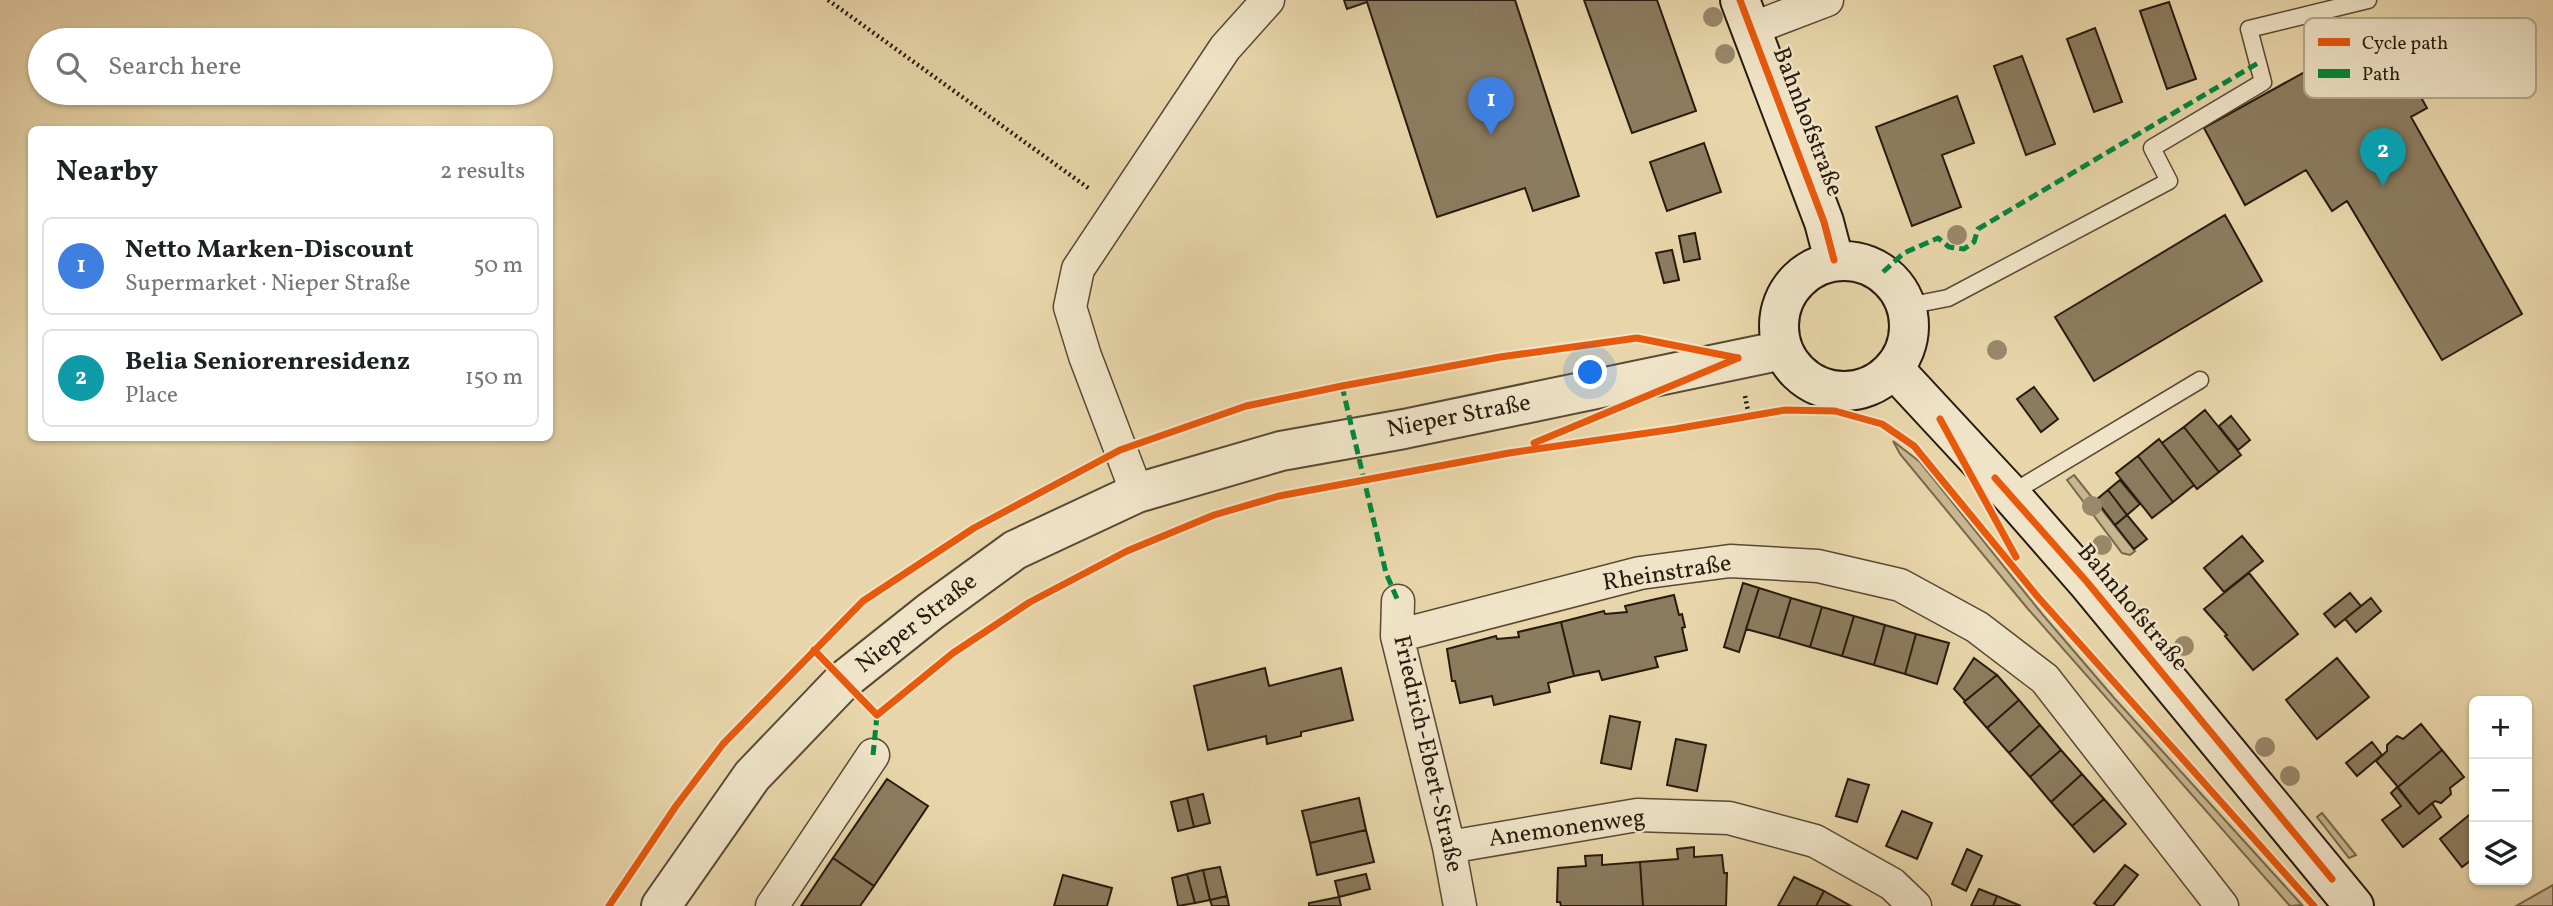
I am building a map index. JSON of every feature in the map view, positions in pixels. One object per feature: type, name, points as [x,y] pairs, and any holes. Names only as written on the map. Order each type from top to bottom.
[{"type":"main road","name":"Bahnhofstraße","points":[[1746,15],[1824,222],[1834,260]]},
{"type":"main road","points":[[1834,260],[1860,262],[1883,272],[1898,287],[1907,306],[1910,328],[1906,350],[1894,369],[1877,383],[1856,390],[1833,390],[1812,384],[1795,370],[1783,351],[1779,330],[1781,306],[1792,285],[1810,270],[1834,260]]},
{"type":"main road","name":"Nieper Straße","points":[[661,906],[752,775],[844,681],[931,611],[1015,550],[1137,493],[1281,451],[1404,429],[1783,351]]},
{"type":"main road","name":"Bahnhofstraße","points":[[1894,369],[2087,582],[2354,906]]},
{"type":"street","points":[[1137,493],[1085,356],[1070,307],[1078,269],[1225,48],[1268,0]]},
{"type":"street","points":[[1746,15],[1827,0]]},
{"type":"street","name":"Rheinstraße","points":[[1397,636],[1640,573],[1730,561],[1818,566],[1900,585],[1977,627],[2045,679],[2222,906]]},
{"type":"street","name":"Friedrich-Ebert-Straße","points":[[1398,601],[1397,636],[1460,906]]},
{"type":"street","points":[[772,906],[873,755]]},
{"type":"street","name":"Anemonenweg","points":[[1448,847],[1637,816],[1728,818],[1815,841],[1892,884],[1915,906]]},
{"type":"lane","points":[[1907,306],[1948,298],[2169,181],[2152,148],[2263,82],[2249,29],[2368,0]]},
{"type":"lane","points":[[2010,494],[2200,380]]},
{"type":"path","points":[[828,0],[1118,209]]},
{"type":"shaded area","points":[[1893,441],[1920,462],[2043,615],[2115,699],[2302,905],[2290,906],[2028,609],[1900,454]]},
{"type":"shaded area","points":[[2074,475],[2135,551],[2130,555],[2122,553],[2067,480]]},
{"type":"shaded area","points":[[2322,813],[2356,855],[2349,858],[2317,817]]},
{"type":"shaded area","points":[[2553,885],[2553,906],[2516,906]]},
{"type":"building","points":[[1344,0],[1515,0],[1579,196],[1533,211],[1525,188],[1437,217],[1367,2],[1347,9]]},
{"type":"building","points":[[1584,0],[1657,0],[1696,111],[1632,133]]},
{"type":"building","points":[[2169,2],[2196,79],[2167,89],[2140,11]]},
{"type":"building","points":[[2095,28],[2122,102],[2094,112],[2067,39]]},
{"type":"building","points":[[2022,56],[2055,144],[2026,155],[1994,66]]},
{"type":"building","points":[[2304,72],[2304,98],[2421,98],[2427,108],[2411,117],[2522,314],[2442,360],[2347,201],[2332,211],[2306,170],[2245,205],[2204,128]]},
{"type":"building","points":[[1957,96],[1974,143],[1942,155],[1961,207],[1912,226],[1876,127]]},
{"type":"building","points":[[1704,143],[1721,192],[1667,211],[1650,162]]},
{"type":"building","points":[[2225,215],[2262,281],[2094,381],[2055,317]]},
{"type":"building","points":[[1695,233],[1700,259],[1684,262],[1679,236]]},
{"type":"building","points":[[1672,250],[1679,280],[1664,283],[1656,253]]},
{"type":"building","points":[[2034,387],[2058,419],[2041,432],[2017,399]]},
{"type":"building","points":[[2205,410],[2241,455],[2219,472],[2184,427]]},
{"type":"building","points":[[2231,416],[2250,440],[2238,450],[2219,426]]},
{"type":"building","points":[[2184,427],[2219,472],[2197,489],[2162,443]]},
{"type":"building","points":[[2159,439],[2194,485],[2173,502],[2138,456]]},
{"type":"building","points":[[2138,456],[2173,502],[2152,518],[2116,473]]},
{"type":"building","points":[[2120,480],[2140,504],[2127,515],[2108,490]]},
{"type":"building","points":[[2108,490],[2127,515],[2115,525],[2096,500]]},
{"type":"building","points":[[2127,515],[2147,539],[2134,549],[2115,525]]},
{"type":"building","points":[[2242,536],[2263,561],[2224,592],[2204,568]]},
{"type":"building","points":[[2249,573],[2298,634],[2253,670],[2204,609]]},
{"type":"building","points":[[1743,583],[1759,588],[1739,652],[1724,647]]},
{"type":"building","points":[[1759,588],[1791,598],[1779,638],[1746,629]]},
{"type":"building","points":[[2350,593],[2361,606],[2335,627],[2324,614]]},
{"type":"building","points":[[1674,595],[1679,615],[1682,614],[1687,650],[1655,657],[1658,667],[1602,680],[1599,671],[1574,676],[1561,622],[1604,611],[1605,614],[1627,612],[1625,606]]},
{"type":"building","points":[[1791,598],[1822,607],[1810,647],[1779,638]]},
{"type":"building","points":[[2371,598],[2381,611],[2356,632],[2345,619]]},
{"type":"building","points":[[1822,607],[1854,616],[1842,656],[1810,647]]},
{"type":"building","points":[[1854,616],[1885,625],[1874,665],[1842,656]]},
{"type":"building","points":[[1561,622],[1574,676],[1548,683],[1550,692],[1494,705],[1492,696],[1460,703],[1455,681],[1452,681],[1447,649],[1496,636],[1497,639],[1519,637],[1518,632]]},
{"type":"building","points":[[1885,625],[1916,634],[1905,674],[1874,665]]},
{"type":"building","points":[[1916,634],[1949,643],[1937,684],[1905,674]]},
{"type":"building","points":[[1974,658],[1997,675],[1965,701],[1954,689]]},
{"type":"building","points":[[2337,658],[2369,697],[2317,739],[2286,700]]},
{"type":"building","points":[[1265,668],[1269,686],[1341,668],[1353,720],[1301,732],[1301,736],[1267,744],[1266,736],[1208,750],[1194,686]]},
{"type":"building","points":[[1997,675],[2019,700],[1987,728],[1964,702]]},
{"type":"building","points":[[2019,700],[2040,725],[2009,753],[1987,728]]},
{"type":"building","points":[[1610,716],[1640,722],[1631,769],[1601,763]]},
{"type":"building","points":[[2421,724],[2442,750],[2398,787],[2376,761],[2397,736],[2403,739]]},
{"type":"building","points":[[2040,725],[2061,750],[2030,777],[2009,753]]},
{"type":"building","points":[[1676,739],[1706,745],[1697,791],[1667,785]]},
{"type":"building","points":[[2372,742],[2382,755],[2357,776],[2346,763]]},
{"type":"building","points":[[2061,750],[2082,774],[2051,802],[2030,777]]},
{"type":"building","points":[[2442,750],[2464,777],[2450,788],[2451,794],[2441,803],[2435,801],[2419,814],[2398,787]]},
{"type":"building","points":[[2082,774],[2104,799],[2072,826],[2051,802]]},
{"type":"building","points":[[887,779],[928,806],[874,886],[833,858]]},
{"type":"building","points":[[1848,779],[1869,785],[1857,822],[1836,816]]},
{"type":"building","points":[[2397,787],[2419,814],[2432,803],[2441,817],[2403,847],[2382,820],[2401,806],[2391,793]]},
{"type":"building","points":[[1203,794],[1210,823],[1194,827],[1187,798]]},
{"type":"building","points":[[1187,798],[1194,827],[1178,831],[1171,802]]},
{"type":"building","points":[[1359,798],[1366,830],[1310,843],[1302,811]]},
{"type":"building","points":[[2104,799],[2126,824],[2094,852],[2072,826]]},
{"type":"building","points":[[1902,811],[1932,823],[1917,859],[1886,846]]},
{"type":"building","points":[[2469,815],[2469,862],[2462,867],[2440,839]]},
{"type":"building","points":[[1366,830],[1374,862],[1317,875],[1310,843]]},
{"type":"building","points":[[1694,847],[1694,857],[1722,855],[1724,873],[1727,873],[1726,906],[1643,906],[1640,862],[1678,859],[1677,849]]},
{"type":"building","points":[[1967,849],[1982,856],[1966,891],[1952,884]]},
{"type":"building","points":[[1602,855],[1602,865],[1640,862],[1643,906],[1561,906],[1560,902],[1557,902],[1558,868],[1586,866],[1585,856]]},
{"type":"building","points":[[833,858],[874,886],[860,906],[801,906]]},
{"type":"building","points":[[2125,865],[2138,875],[2113,906],[2098,906],[2094,903]]},
{"type":"building","points":[[1220,867],[1227,896],[1210,900],[1203,870]]},
{"type":"building","points":[[1203,870],[1210,900],[1195,903],[1187,874]]},
{"type":"building","points":[[1187,874],[1195,903],[1178,906],[1172,878]]},
{"type":"building","points":[[1366,874],[1370,889],[1339,897],[1335,881]]},
{"type":"building","points":[[1063,875],[1112,888],[1107,906],[1054,906]]},
{"type":"building","points":[[1794,877],[1824,891],[1816,906],[1778,906]]},
{"type":"building","points":[[1979,889],[1997,896],[1993,906],[1971,906]]},
{"type":"building","points":[[1824,891],[1851,906],[1816,906]]},
{"type":"building","points":[[1227,896],[1229,906],[1212,906],[1210,900]]},
{"type":"building","points":[[1997,896],[2021,906],[1993,906]]},
{"type":"building","points":[[1339,897],[1341,906],[1309,906],[1309,903]]},
{"type":"marked path","points":[[1883,272],[1904,253],[1938,238],[1949,247],[1964,249],[1974,242],[1978,229],[2258,63]]},
{"type":"marked path","points":[[1342,386],[1386,573],[1398,601]]},
{"type":"marked path","points":[[873,755],[877,715],[881,712]]},
{"type":"cycle path","points":[[1740,0],[1824,222],[1834,260]]},
{"type":"cycle path","points":[[609,906],[676,806],[723,744],[863,601],[974,528],[1120,450],[1246,406],[1500,357],[1637,338],[1738,358]]},
{"type":"cycle path","points":[[1534,443],[1738,358]]},
{"type":"cycle path","points":[[814,650],[877,715],[953,653],[1030,602],[1127,551],[1214,515],[1279,496],[1509,453],[1785,410],[1835,411],[1882,424],[1914,446],[2037,596],[2314,906]]},
{"type":"cycle path","points":[[1940,419],[2016,557]]},
{"type":"cycle path","points":[[1995,478],[2087,582],[2332,879]]},
{"type":"place","name":"Netto Marken-Discount","points":[[1491,135]]},
{"type":"place","name":"Belia Seniorenresidenz","points":[[2383,186]]}]
